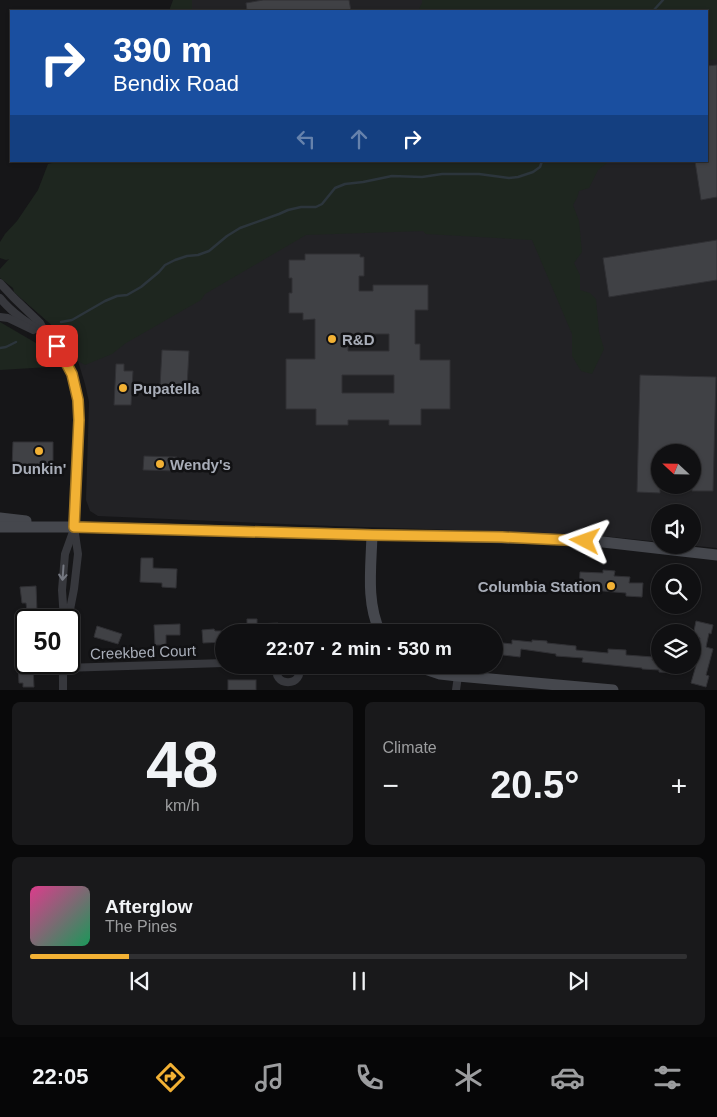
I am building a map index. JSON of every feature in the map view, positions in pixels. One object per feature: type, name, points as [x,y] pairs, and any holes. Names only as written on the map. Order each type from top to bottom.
[{"type":"main road","points":[[0,518],[74,527]]},
{"type":"main road","points":[[0,527],[74,527],[557,539],[603,542],[717,555]]},
{"type":"main road","points":[[372,535],[370,592],[377,624]]},
{"type":"main road","points":[[440,674],[548,687],[613,690]]},
{"type":"street","points":[[0,283],[40,323],[66,361],[75,384],[79,420],[74,527],[78,554],[70,609]]},
{"type":"street","points":[[1,301],[13,298]]},
{"type":"street","points":[[1,301],[35,328],[46,334]]},
{"type":"street","points":[[0,317],[8,318],[29,329],[46,334]]},
{"type":"street","points":[[63,609],[62,590],[65,554],[74,527]]},
{"type":"street","name":"Creekbed Court","points":[[80,665],[215,663]]},
{"type":"street","points":[[63,674],[63,690]]},
{"type":"street","points":[[276,674],[278,678],[288,683],[298,678],[299,674]]},
{"type":"street","points":[[456,690],[458,676]]},
{"type":"shaded area","points":[[173,0],[192,0],[192,10],[169,10]]},
{"type":"shaded area","points":[[174,0],[717,0],[717,548],[701,546],[701,504],[651,504],[651,541],[548,533],[98,516],[90,511],[86,500],[89,402],[85,384],[78,361],[54,327],[14,292],[89,162],[708,162],[708,10],[175,10]]},
{"type":"shaded area","points":[[422,0],[717,0],[717,59],[708,61],[708,10],[418,10]]},
{"type":"shaded area","points":[[57,162],[607,162],[598,170],[589,188],[579,191],[573,205],[579,221],[582,252],[574,263],[580,275],[580,290],[590,293],[596,299],[599,332],[604,349],[592,374],[581,371],[572,356],[572,334],[532,240],[426,234],[423,231],[306,235],[205,294],[201,300],[126,343],[112,354],[85,365],[78,361],[54,327],[0,278],[0,269],[9,259],[0,258],[0,242],[38,190],[48,164]]},
{"type":"shaded area","points":[[0,322],[41,346],[49,367],[0,370]]},
{"type":"building","points":[[263,0],[349,0],[351,10],[247,10],[246,3]]},
{"type":"building","points":[[717,65],[717,197],[701,200],[695,162],[708,162],[708,66]]},
{"type":"building","points":[[717,240],[717,280],[609,297],[603,258]]},
{"type":"building","name":"R&D","points":[[305,254],[360,254],[360,257],[364,257],[364,276],[359,276],[359,291],[373,291],[373,285],[428,285],[428,310],[415,310],[415,344],[420,344],[420,360],[450,360],[450,409],[421,409],[421,425],[389,425],[389,420],[348,420],[348,425],[316,425],[316,409],[286,409],[286,359],[315,359],[315,319],[303,320],[303,313],[289,313],[289,293],[292,293],[292,278],[289,278],[289,260],[305,260]],"holes":[[[348,334],[389,334],[389,351],[348,351]],[[342,375],[394,375],[394,393],[342,393]]]},
{"type":"building","points":[[162,350],[189,351],[187,387],[160,386]]},
{"type":"building","name":"Pupatella","points":[[116,364],[124,364],[124,371],[133,371],[131,405],[114,405]]},
{"type":"building","points":[[640,375],[716,377],[713,491],[701,491],[701,444],[651,444],[651,493],[637,492]]},
{"type":"building","points":[[13,442],[53,442],[53,469],[12,468]]},
{"type":"building","name":"Wendy's","points":[[144,456],[177,457],[177,471],[143,470]]},
{"type":"building","points":[[141,558],[153,558],[153,568],[177,569],[176,588],[162,587],[162,583],[140,582]]},
{"type":"building","name":"Columbia Station","points":[[603,570],[615,571],[614,576],[630,577],[629,583],[643,583],[642,597],[626,596],[626,593],[579,589],[580,572],[603,573]]},
{"type":"building","points":[[36,586],[37,609],[27,609],[26,603],[22,603],[20,587]]},
{"type":"building","points":[[247,619],[257,619],[257,624],[247,624]]},
{"type":"building","points":[[696,621],[713,625],[706,647],[713,649],[706,675],[709,676],[706,687],[691,683],[694,674],[701,674],[701,624],[695,624]]},
{"type":"building","points":[[180,624],[180,635],[166,635],[166,645],[155,645],[154,625]]},
{"type":"building","points":[[97,626],[122,634],[118,644],[94,637]]},
{"type":"building","points":[[214,629],[215,642],[203,643],[202,630]]},
{"type":"building","points":[[512,640],[532,642],[532,640],[576,646],[576,650],[608,653],[608,649],[626,650],[626,655],[651,657],[651,670],[582,662],[583,658],[556,656],[556,654],[521,649],[520,657],[503,655],[503,643],[512,644]]},
{"type":"building","points":[[18,674],[33,674],[34,687],[23,687],[23,683],[19,683]]},
{"type":"building","points":[[228,680],[256,680],[256,690],[228,690]]},
{"type":"waterway","points":[[654,10],[663,0]]},
{"type":"waterway","points":[[61,322],[72,320],[117,296],[127,295],[141,287],[165,265],[187,256],[209,251],[240,228],[288,210],[301,207],[316,207],[322,204],[335,188],[345,184],[392,176],[422,177],[442,174],[479,174],[509,178],[518,177],[533,172],[540,167],[542,162]]},
{"type":"waterway","points":[[0,348],[16,342]]},
{"type":"place","name":"R&D","points":[[332,339]]},
{"type":"place","name":"Pupatella","points":[[123,388]]},
{"type":"place","name":"Dunkin'","points":[[39,451]]},
{"type":"place","name":"Wendy's","points":[[160,464]]},
{"type":"place","name":"Columbia Station","points":[[611,586]]},
{"type":"route","points":[[57,346],[72,374],[78,400],[79,420],[74,527],[502,537],[585,541]]}]
